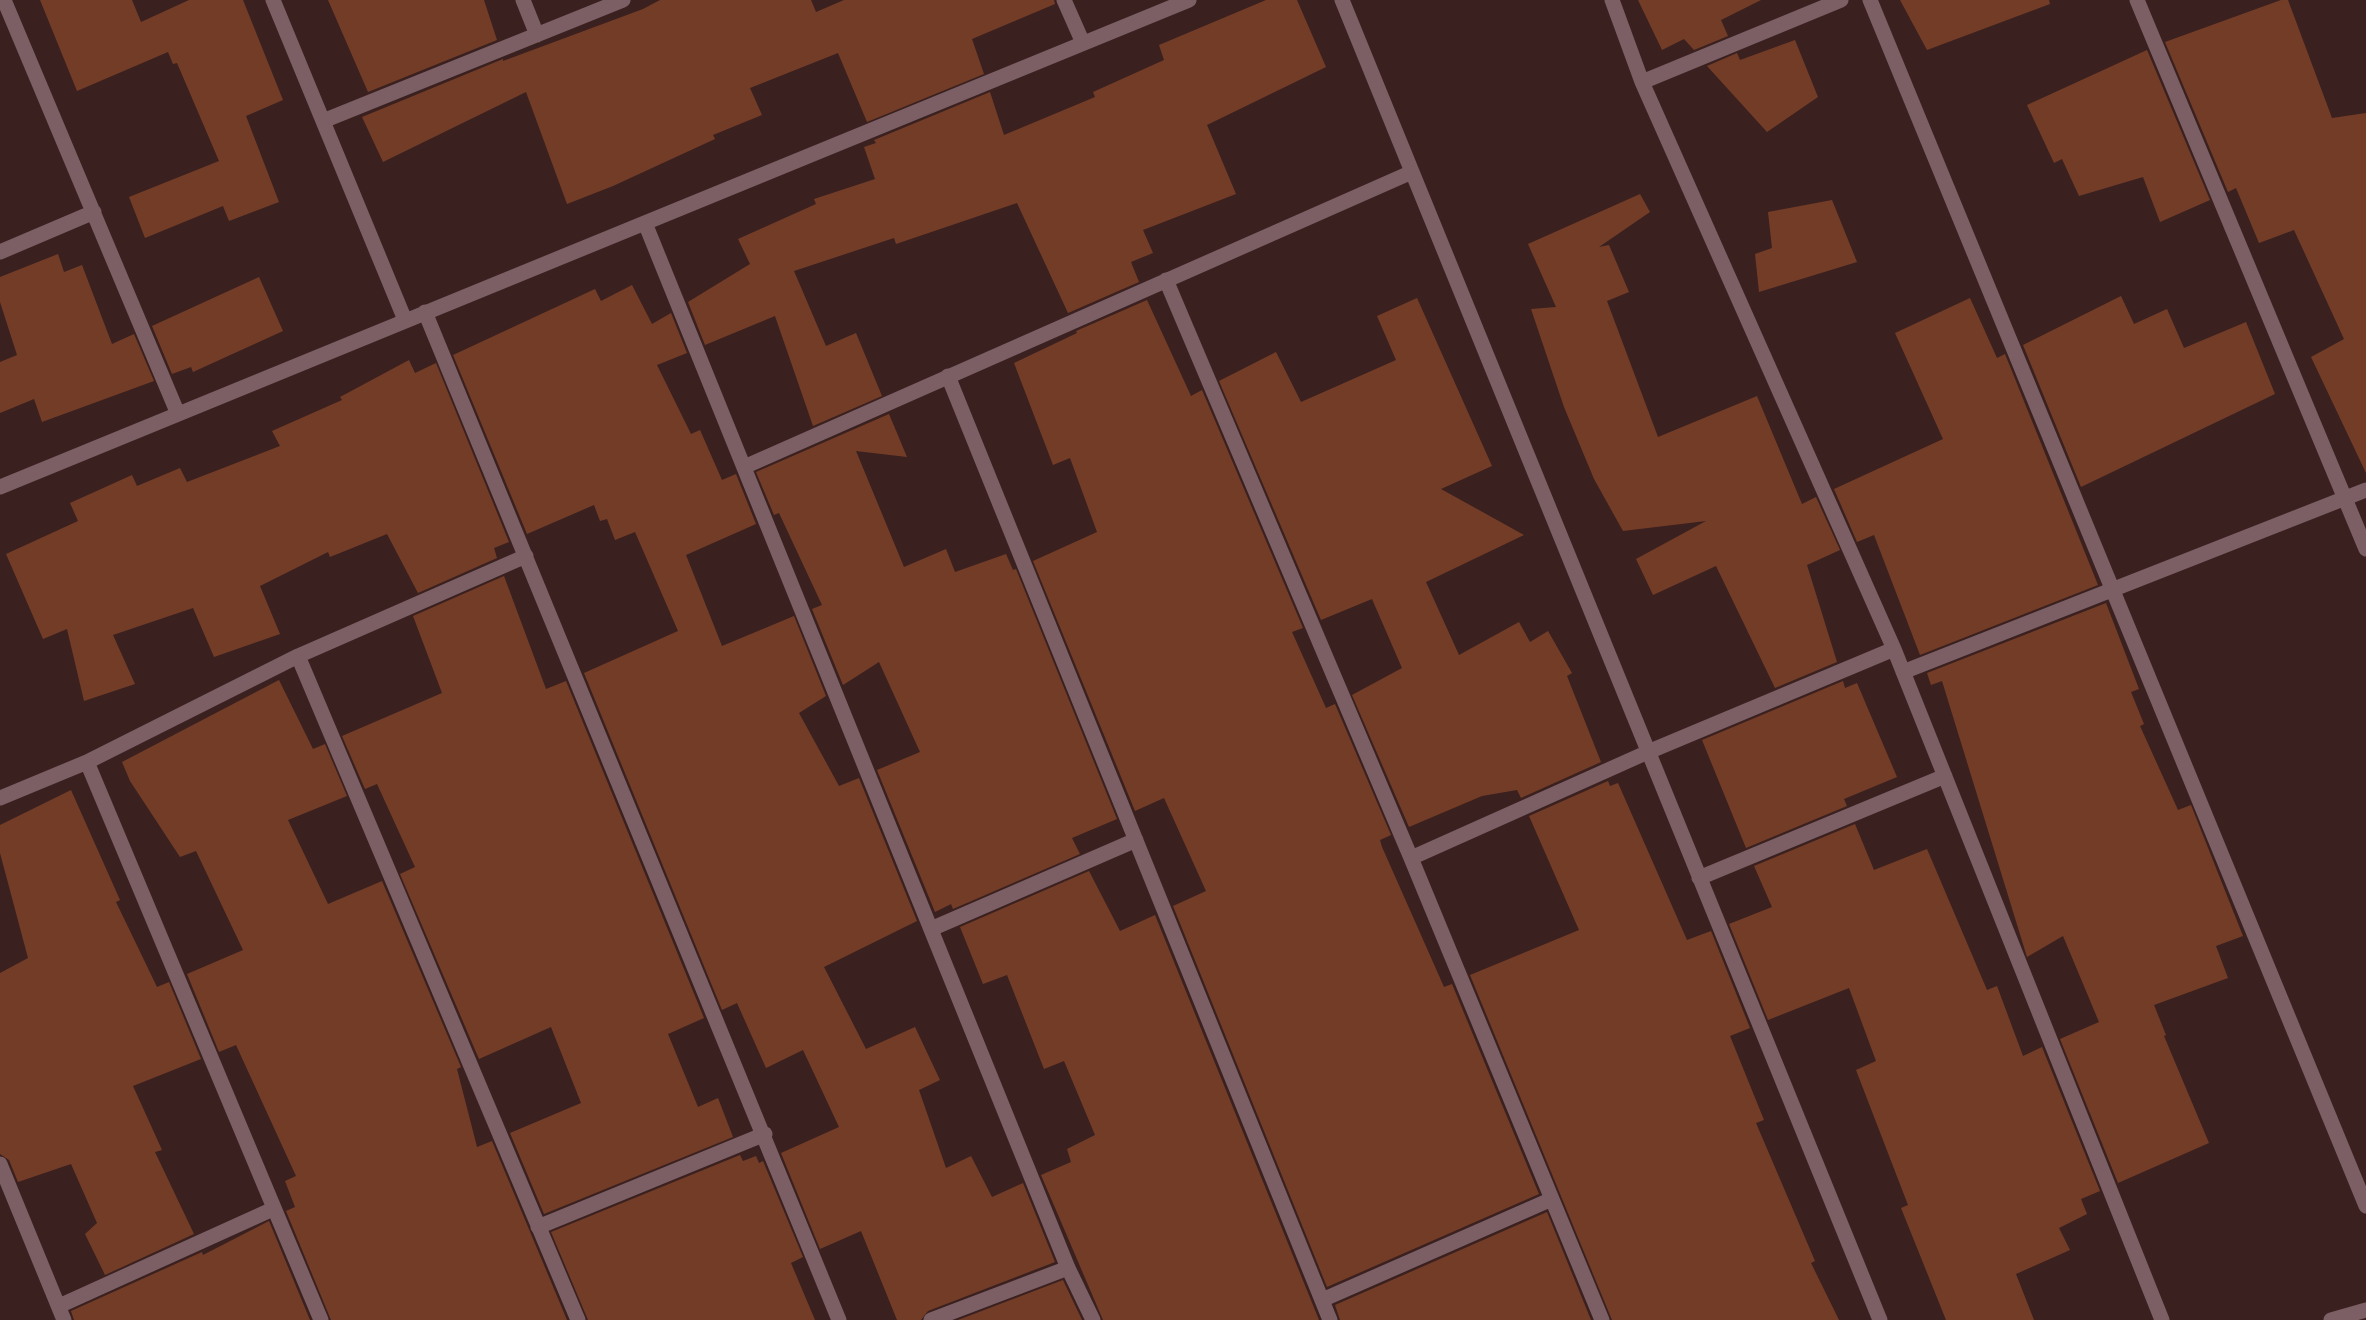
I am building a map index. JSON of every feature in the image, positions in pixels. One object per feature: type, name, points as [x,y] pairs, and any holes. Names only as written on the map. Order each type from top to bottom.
[{"type":"street","points":[[4,0],[178,414]]},
{"type":"street","points":[[273,0],[405,320]]},
{"type":"street","points":[[523,0],[537,35]]},
{"type":"street","points":[[323,121],[623,0]]},
{"type":"street","points":[[1064,0],[1083,44]]},
{"type":"street","points":[[0,487],[1190,0]]},
{"type":"street","points":[[1342,0],[1880,1320]]},
{"type":"street","points":[[1612,0],[1642,82],[1894,649],[2162,1320]]},
{"type":"street","points":[[1642,82],[1841,0]]},
{"type":"street","points":[[1870,0],[2366,1206]]},
{"type":"street","points":[[2137,0],[2366,549]]},
{"type":"street","points":[[744,466],[1412,172]]},
{"type":"street","points":[[0,252],[94,212]]},
{"type":"street","points":[[645,223],[1068,1268],[1093,1320]]},
{"type":"street","points":[[1166,280],[1411,858],[1602,1320]]},
{"type":"street","points":[[425,312],[765,1134],[839,1320]]},
{"type":"street","points":[[948,376],[1330,1320]]},
{"type":"street","points":[[1903,672],[2366,490]]},
{"type":"street","points":[[0,798],[87,762],[298,656],[526,556]]},
{"type":"street","points":[[1411,858],[1648,752],[1894,649]]},
{"type":"street","points":[[298,656],[578,1320]]},
{"type":"street","points":[[87,762],[321,1320]]},
{"type":"street","points":[[1699,878],[1945,776]]},
{"type":"street","points":[[931,929],[1136,840]]},
{"type":"street","points":[[538,1227],[765,1134]]},
{"type":"street","points":[[0,1164],[61,1313],[273,1209]]},
{"type":"street","points":[[1322,1300],[1552,1198]]},
{"type":"street","points":[[931,1320],[1068,1268]]},
{"type":"street","points":[[2331,1320],[2366,1310]]},
{"type":"building","points":[[40,0],[132,0],[141,22],[189,0],[243,0],[283,100],[246,116],[279,202],[229,221],[223,206],[145,238],[129,197],[219,161],[177,63],[173,64],[168,52],[77,91]]},
{"type":"building","points":[[328,0],[484,0],[497,40],[368,92]]},
{"type":"building","points":[[660,0],[811,0],[816,12],[844,0],[1054,0],[1055,4],[972,39],[984,74],[867,122],[838,53],[750,88],[762,115],[713,135],[715,139],[613,186],[567,204],[526,92],[383,162],[362,117],[503,59],[503,61],[643,9]]},
{"type":"building","points":[[1266,0],[1297,0],[1326,67],[1207,125],[1236,194],[1143,230],[1153,253],[1131,262],[1139,282],[1068,313],[1017,203],[896,244],[894,238],[794,271],[826,346],[856,333],[882,396],[813,426],[775,316],[705,345],[688,302],[750,264],[738,239],[816,204],[814,199],[875,179],[864,147],[876,143],[874,140],[990,92],[1004,135],[1095,97],[1093,92],[1164,60],[1159,45]]},
{"type":"building","points":[[1638,0],[1761,0],[1721,20],[1728,36],[1694,50],[1684,39],[1662,50]]},
{"type":"building","points":[[1900,0],[2049,0],[2050,4],[1927,50]]},
{"type":"building","points":[[2281,0],[2288,0],[2332,118],[2366,113],[2366,473],[2311,357],[2344,339],[2294,230],[2259,243],[2236,188],[2228,192],[2165,42]]},
{"type":"building","points":[[1795,40],[1818,97],[1767,132],[1707,66],[1737,53],[1740,60]]},
{"type":"building","points":[[2147,50],[2210,200],[2160,222],[2143,177],[2079,196],[2062,159],[2054,163],[2027,105]]},
{"type":"building","points":[[1640,194],[1650,212],[1599,247],[1609,245],[1629,292],[1607,301],[1658,437],[1757,396],[1802,504],[1816,497],[1840,550],[1807,565],[1837,662],[1775,688],[1716,566],[1653,595],[1636,559],[1706,521],[1623,531],[1594,479],[1564,407],[1531,309],[1556,307],[1528,244]]},
{"type":"building","points":[[1832,200],[1857,262],[1759,292],[1755,254],[1772,248],[1768,212]]},
{"type":"building","points":[[58,254],[64,272],[82,265],[112,344],[134,334],[154,381],[42,422],[34,399],[0,413],[0,362],[17,355],[0,302],[0,277]]},
{"type":"building","points":[[259,277],[283,331],[193,372],[191,367],[172,374],[152,326]]},
{"type":"building","points":[[632,285],[652,324],[671,313],[687,353],[657,365],[691,434],[700,430],[722,480],[736,474],[756,524],[686,555],[722,646],[794,616],[826,696],[799,713],[839,786],[859,778],[917,921],[824,967],[866,1049],[915,1027],[940,1080],[919,1090],[946,1168],[971,1156],[992,1197],[1023,1183],[1055,1262],[928,1311],[921,1320],[897,1320],[861,1231],[820,1249],[781,1153],[839,1127],[803,1050],[766,1068],[737,1003],[722,1010],[584,673],[678,631],[635,532],[615,540],[607,519],[600,521],[594,505],[527,534],[453,355],[595,289],[601,301]]},
{"type":"building","points":[[2121,296],[2134,324],[2167,309],[2184,348],[2246,322],[2275,394],[2081,487],[2023,345]]},
{"type":"building","points":[[1417,298],[1492,466],[1441,489],[1524,535],[1426,582],[1459,655],[1519,622],[1530,642],[1548,631],[1572,673],[1567,676],[1601,762],[1521,798],[1517,790],[1482,796],[1409,827],[1352,695],[1402,668],[1372,599],[1321,620],[1219,381],[1276,352],[1301,402],[1396,360],[1377,316]]},
{"type":"building","points":[[1970,298],[1997,358],[2005,354],[2098,585],[1920,655],[1874,535],[1857,542],[1834,489],[1943,439],[1895,333]]},
{"type":"building","points":[[1147,300],[1191,396],[1202,390],[1303,628],[1292,632],[1326,708],[1335,704],[1391,835],[1380,840],[1382,847],[1444,987],[1452,984],[1539,1194],[1327,1287],[1173,906],[1206,891],[1164,798],[1135,811],[1033,561],[1097,532],[1070,458],[1053,465],[1014,363],[1077,333],[1076,331]]},
{"type":"building","points":[[409,360],[415,373],[436,363],[509,542],[494,548],[497,558],[418,593],[387,534],[330,557],[328,552],[260,586],[280,634],[214,657],[193,608],[113,635],[135,684],[84,701],[67,629],[43,639],[6,554],[78,521],[70,503],[132,475],[137,486],[180,468],[187,482],[280,446],[272,431],[342,400],[340,397]]},
{"type":"building","points":[[889,414],[907,457],[856,451],[904,567],[946,549],[955,572],[1006,554],[1013,570],[1016,569],[1117,819],[1072,838],[1080,854],[953,909],[951,904],[935,912],[877,770],[920,752],[879,662],[843,685],[812,609],[822,605],[779,513],[774,515],[756,472]]},
{"type":"building","points":[[504,576],[546,689],[566,681],[704,1018],[668,1034],[698,1107],[718,1098],[733,1137],[544,1214],[510,1133],[581,1103],[551,1027],[479,1059],[400,874],[415,867],[377,784],[365,789],[342,736],[442,693],[413,616]]},
{"type":"building","points":[[2106,603],[2139,689],[2131,692],[2144,724],[2140,726],[2178,810],[2191,805],[2243,936],[2216,946],[2228,978],[2154,1005],[2166,1035],[2164,1036],[2209,1143],[2118,1183],[2060,1039],[2099,1022],[2063,936],[2027,957],[1942,681],[1931,685],[1927,673]]},
{"type":"building","points":[[279,680],[313,749],[325,744],[347,796],[288,820],[328,904],[382,881],[461,1067],[457,1069],[477,1147],[492,1141],[567,1320],[331,1320],[286,1211],[295,1207],[285,1181],[296,1176],[236,1045],[219,1052],[187,974],[243,950],[196,851],[180,857],[130,781],[122,762]]},
{"type":"building","points":[[1843,681],[1845,688],[1857,683],[1897,777],[1844,799],[1847,806],[1746,848],[1702,740]]},
{"type":"building","points":[[1608,781],[1610,786],[1618,783],[1687,940],[1711,931],[1750,1028],[1730,1036],[1764,1120],[1756,1123],[1815,1261],[1811,1263],[1839,1320],[1612,1320],[1470,975],[1579,930],[1529,816]]},
{"type":"building","points":[[71,790],[120,900],[116,902],[157,987],[169,982],[201,1059],[133,1086],[162,1150],[155,1152],[194,1234],[105,1275],[85,1234],[97,1223],[71,1164],[18,1182],[9,1160],[0,1154],[0,973],[28,958],[0,853],[0,825]]},
{"type":"building","points":[[1855,824],[1874,870],[1927,849],[1987,990],[1997,986],[2023,1056],[2042,1047],[2100,1191],[2081,1199],[2087,1214],[2059,1228],[2070,1250],[2016,1274],[2034,1320],[1946,1320],[1901,1208],[1908,1205],[1856,1070],[1876,1061],[1849,988],[1768,1020],[1729,924],[1772,907],[1754,866]]},
{"type":"building","points":[[1089,871],[1120,931],[1155,915],[1319,1320],[1103,1320],[1041,1175],[1071,1162],[1067,1149],[1095,1135],[1064,1061],[1044,1069],[1007,975],[983,984],[960,927]]},
{"type":"building","points":[[740,1155],[743,1161],[756,1156],[759,1163],[763,1161],[803,1257],[791,1263],[815,1320],[588,1320],[551,1232]]},
{"type":"building","points":[[1547,1212],[1591,1320],[1340,1320],[1335,1305]]},
{"type":"building","points":[[269,1221],[310,1320],[74,1320],[71,1311],[202,1252],[203,1255]]},
{"type":"building","points":[[1063,1280],[1082,1320],[958,1320]]}]
